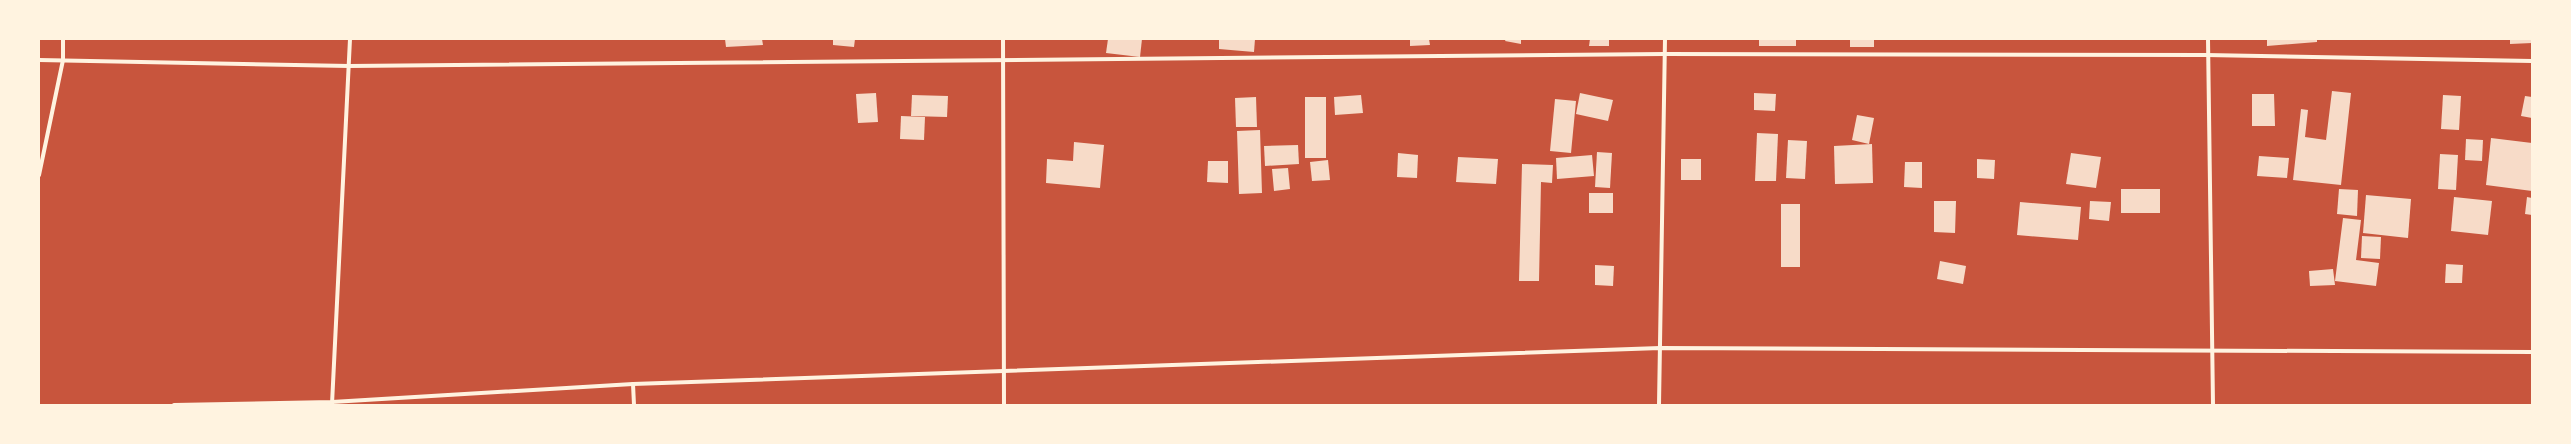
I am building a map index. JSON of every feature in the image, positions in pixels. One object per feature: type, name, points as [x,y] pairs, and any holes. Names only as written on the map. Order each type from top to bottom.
[{"type":"street","points":[[39,175],[63,60],[63,39]]},
{"type":"street","points":[[332,404],[350,39]]},
{"type":"street","points":[[1003,39],[1002,371],[1004,405]]},
{"type":"street","points":[[1659,405],[1665,39]]},
{"type":"street","points":[[2208,39],[2206,55],[2213,405]]},
{"type":"street","points":[[39,60],[349,66],[1003,62],[1665,54],[2206,55],[2532,61]]},
{"type":"street","points":[[174,405],[332,404],[633,384],[1660,348],[2212,349],[2532,352]]},
{"type":"street","points":[[633,384],[634,405]]},
{"type":"building","points":[[725,39],[762,39],[763,45],[726,47]]},
{"type":"building","points":[[833,39],[855,39],[854,47],[833,45]]},
{"type":"building","points":[[1108,39],[1142,39],[1140,57],[1106,53]]},
{"type":"building","points":[[1219,39],[1255,39],[1254,52],[1219,49]]},
{"type":"building","points":[[1410,39],[1429,39],[1430,45],[1410,46]]},
{"type":"building","points":[[1506,39],[1521,39],[1521,44],[1505,41]]},
{"type":"building","points":[[1590,39],[1609,39],[1609,46],[1589,46]]},
{"type":"building","points":[[1759,39],[1796,39],[1796,46],[1759,46]]},
{"type":"building","points":[[1850,39],[1874,39],[1874,47],[1850,47]]},
{"type":"building","points":[[2267,39],[2317,39],[2317,42],[2267,46]]},
{"type":"building","points":[[2510,39],[2532,39],[2532,43],[2510,44]]},
{"type":"building","points":[[2332,91],[2351,93],[2341,185],[2293,180],[2301,109],[2308,110],[2305,137],[2326,140]]},
{"type":"building","points":[[876,93],[878,122],[858,123],[856,94]]},
{"type":"building","points":[[1580,93],[1613,100],[1608,121],[1576,114]]},
{"type":"building","points":[[1754,93],[1776,94],[1775,111],[1754,110]]},
{"type":"building","points":[[2252,94],[2274,94],[2275,126],[2252,126]]},
{"type":"building","points":[[912,95],[948,96],[947,117],[911,116]]},
{"type":"building","points":[[1361,95],[1363,113],[1335,115],[1334,97]]},
{"type":"building","points":[[2443,95],[2461,96],[2459,130],[2441,129]]},
{"type":"building","points":[[2525,96],[2532,97],[2532,118],[2521,116]]},
{"type":"building","points":[[1256,97],[1257,127],[1236,127],[1235,98]]},
{"type":"building","points":[[1305,97],[1326,97],[1326,158],[1305,158]]},
{"type":"building","points":[[1555,99],[1576,101],[1571,153],[1550,151]]},
{"type":"building","points":[[1857,115],[1874,118],[1869,144],[1852,140]]},
{"type":"building","points":[[901,116],[925,117],[924,140],[900,139]]},
{"type":"building","points":[[1260,130],[1262,193],[1239,194],[1237,131]]},
{"type":"building","points":[[1757,133],[1778,134],[1776,181],[1755,181]]},
{"type":"building","points":[[2491,138],[2532,143],[2532,191],[2486,185]]},
{"type":"building","points":[[2466,139],[2483,140],[2482,161],[2465,160]]},
{"type":"building","points":[[1788,140],[1807,141],[1805,179],[1786,178]]},
{"type":"building","points":[[1074,142],[1104,145],[1100,188],[1046,183],[1047,159],[1073,161]]},
{"type":"building","points":[[1872,144],[1873,183],[1835,184],[1834,146]]},
{"type":"building","points":[[1298,145],[1299,164],[1265,166],[1264,146]]},
{"type":"building","points":[[1597,152],[1612,153],[1610,188],[1595,187]]},
{"type":"building","points":[[1398,153],[1418,155],[1417,178],[1397,177]]},
{"type":"building","points":[[2071,153],[2101,157],[2096,188],[2066,184]]},
{"type":"building","points":[[2440,154],[2458,155],[2456,190],[2438,189]]},
{"type":"building","points":[[1592,155],[1594,176],[1557,179],[1556,158]]},
{"type":"building","points":[[2259,156],[2289,158],[2287,178],[2257,176]]},
{"type":"building","points":[[1458,157],[1498,159],[1496,184],[1456,182]]},
{"type":"building","points":[[1681,159],[1701,159],[1701,180],[1681,180]]},
{"type":"building","points":[[1977,159],[1995,160],[1994,179],[1977,178]]},
{"type":"building","points":[[1328,160],[1330,180],[1312,181],[1310,162]]},
{"type":"building","points":[[1208,161],[1228,161],[1228,183],[1207,182]]},
{"type":"building","points":[[1905,162],[1922,162],[1922,188],[1904,187]]},
{"type":"building","points":[[1522,164],[1553,165],[1552,183],[1541,182],[1539,281],[1519,281]]},
{"type":"building","points":[[1288,168],[1290,189],[1274,191],[1272,169]]},
{"type":"building","points":[[2121,189],[2160,189],[2160,213],[2121,213]]},
{"type":"building","points":[[2339,189],[2358,190],[2357,216],[2337,214]]},
{"type":"building","points":[[1589,193],[1613,193],[1613,213],[1589,213]]},
{"type":"building","points":[[2366,195],[2411,199],[2408,238],[2363,233]]},
{"type":"building","points":[[2454,197],[2492,201],[2488,235],[2451,231]]},
{"type":"building","points":[[2527,197],[2532,198],[2532,215],[2525,214]]},
{"type":"building","points":[[1934,201],[1956,201],[1955,233],[1934,232]]},
{"type":"building","points":[[2090,201],[2111,202],[2109,221],[2089,219]]},
{"type":"building","points":[[2020,202],[2081,207],[2078,240],[2017,235]]},
{"type":"building","points":[[1781,204],[1800,204],[1800,267],[1781,267]]},
{"type":"building","points":[[2343,218],[2361,220],[2356,260],[2379,263],[2376,286],[2335,281]]},
{"type":"building","points":[[2362,236],[2381,237],[2380,259],[2361,258]]},
{"type":"building","points":[[1940,261],[1966,266],[1963,284],[1937,279]]},
{"type":"building","points":[[2446,264],[2463,265],[2462,283],[2445,283]]},
{"type":"building","points":[[1595,265],[1614,266],[1613,286],[1595,285]]},
{"type":"building","points":[[2333,269],[2335,285],[2310,286],[2309,271]]}]
